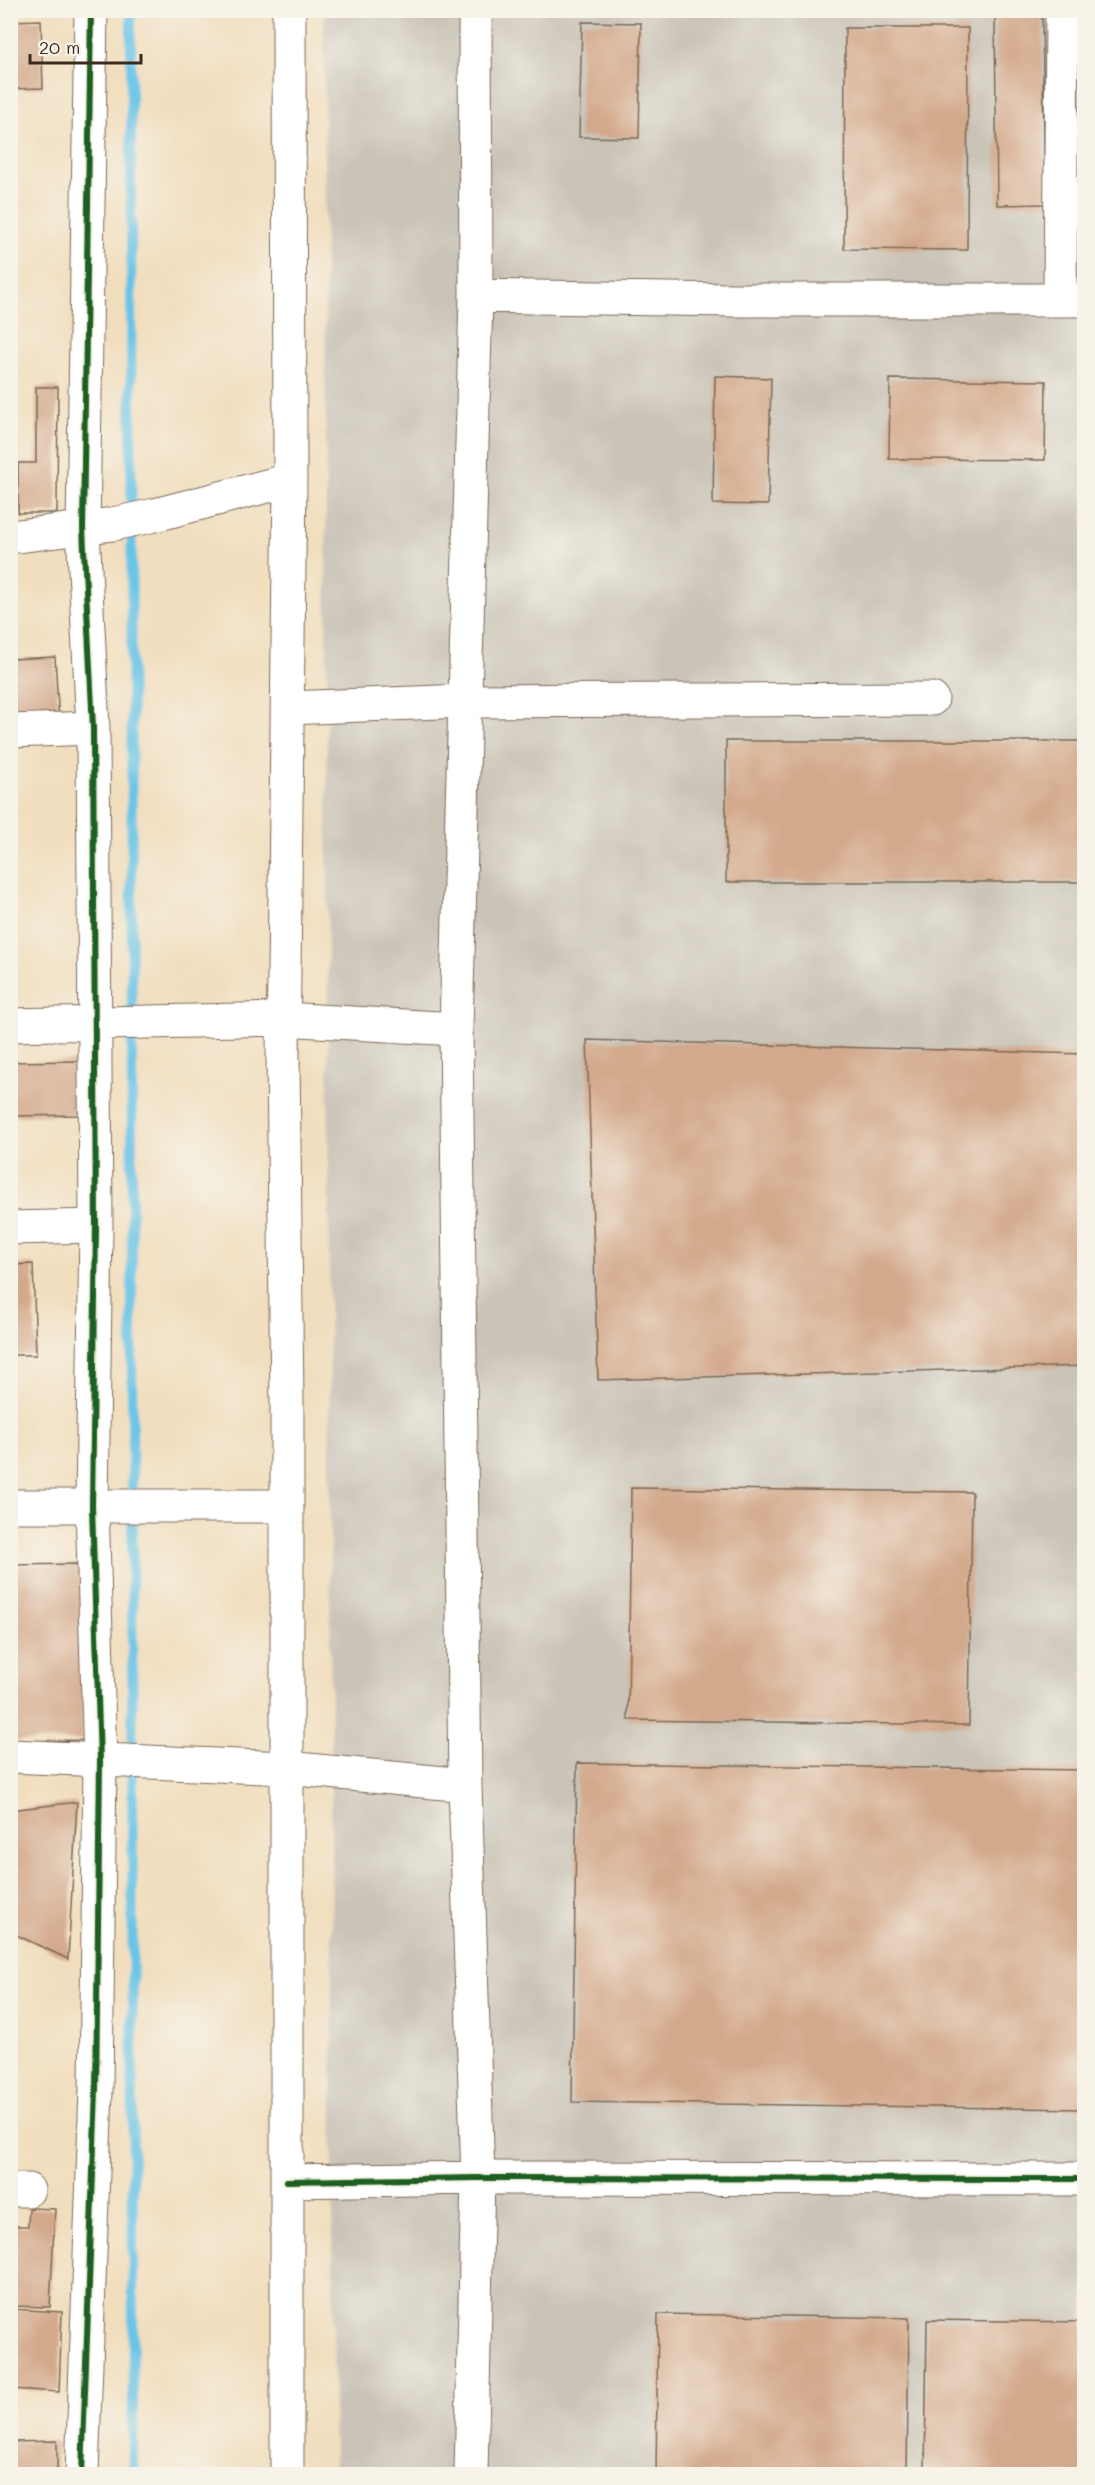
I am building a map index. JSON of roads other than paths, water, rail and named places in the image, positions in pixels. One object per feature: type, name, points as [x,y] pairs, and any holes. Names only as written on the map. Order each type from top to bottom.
[{"type":"street","points":[[81,2475],[96,2090],[121,1762],[121,1506],[96,1226],[105,1023],[93,728],[98,526],[91,10]]},
{"type":"street","points":[[287,2475],[283,1019],[290,480],[290,10]]},
{"type":"street","points":[[471,2475],[478,2178],[465,1785],[456,1029],[476,296],[475,10]]},
{"type":"street","points":[[476,296],[734,300],[1072,300],[1062,10]]},
{"type":"street","points":[[10,537],[98,526],[155,515],[290,480]]},
{"type":"street","points":[[288,708],[465,701],[932,699]]},
{"type":"street","points":[[10,731],[93,728]]},
{"type":"street","points":[[10,1025],[283,1019],[456,1029]]},
{"type":"street","points":[[10,1228],[96,1226]]},
{"type":"street","points":[[10,1506],[286,1506]]},
{"type":"street","points":[[10,1756],[286,1768],[465,1785]]},
{"type":"street","points":[[287,2181],[478,2178],[1084,2179]]},
{"type":"waterway","points":[[131,10],[133,2474]]}]
